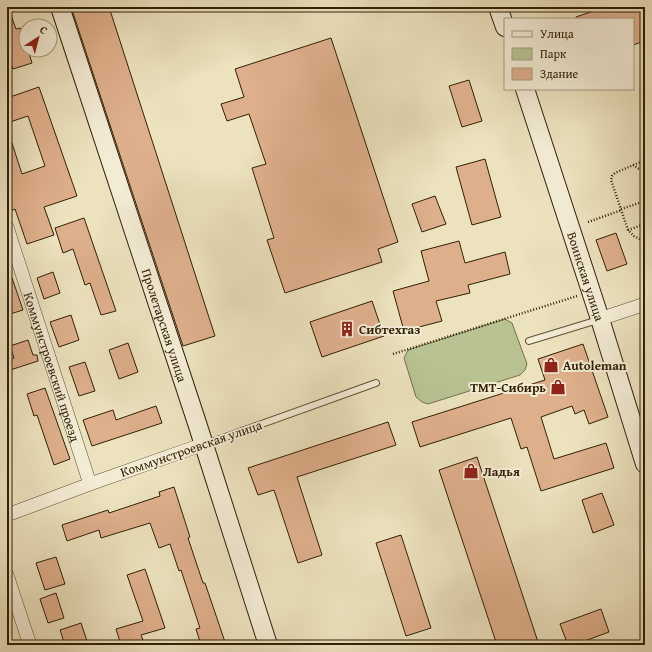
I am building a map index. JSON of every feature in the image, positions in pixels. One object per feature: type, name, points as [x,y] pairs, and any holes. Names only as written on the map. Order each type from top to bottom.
[{"type":"street","name":"Пролетарская улица","points":[[60,7],[204,444],[268,645]]},
{"type":"street","points":[[498,7],[504,24]]},
{"type":"street","name":"Воинская улица","points":[[525,90],[600,319],[645,464]]},
{"type":"street","name":"Коммунстроевский проезд","points":[[7,227],[90,484]]},
{"type":"street","points":[[600,319],[645,304]]},
{"type":"street","name":"Коммунстроевская улица","points":[[7,515],[204,444]]},
{"type":"street","points":[[7,575],[30,645]]},
{"type":"lane","points":[[529,342],[600,319]]},
{"type":"lane","name":"Коммунстроевская улица","points":[[204,444],[376,383]]},
{"type":"path","points":[[645,160],[615,173],[611,180],[628,230],[634,236],[645,242]]},
{"type":"path","points":[[633,165],[645,173]]},
{"type":"path","points":[[588,222],[645,201]]},
{"type":"path","points":[[628,230],[645,224]]},
{"type":"path","points":[[393,354],[591,292]]},
{"type":"green space","points":[[505,319],[512,323],[527,364],[525,370],[520,375],[428,404],[422,402],[416,397],[404,358],[408,350]]},
{"type":"building","points":[[8,7],[16,29],[18,28],[18,58],[30,58],[32,63],[13,69],[7,53]]},
{"type":"building","points":[[71,7],[109,7],[215,336],[183,346]]},
{"type":"building","points":[[605,7],[645,7],[645,41],[634,45],[634,18],[576,17]]},
{"type":"building","points":[[331,38],[398,242],[378,249],[382,262],[285,293],[267,240],[274,238],[252,168],[266,164],[249,114],[227,121],[221,104],[244,97],[235,69]]},
{"type":"building","points":[[469,80],[482,121],[462,127],[449,86]]},
{"type":"building","points":[[39,87],[77,196],[44,207],[54,235],[27,244],[15,209],[11,211],[7,198],[7,135],[9,134],[22,174],[45,166],[28,116],[7,123],[7,98]]},
{"type":"building","points":[[485,159],[501,217],[472,225],[456,167]]},
{"type":"building","points":[[435,196],[446,224],[422,232],[412,204]]},
{"type":"building","points":[[84,218],[116,311],[101,315],[90,283],[85,285],[73,249],[63,253],[55,228]]},
{"type":"building","points":[[616,233],[627,264],[607,271],[596,240]]},
{"type":"building","points":[[459,241],[465,263],[505,252],[510,274],[468,285],[470,293],[436,301],[442,321],[404,331],[393,291],[429,281],[421,251]]},
{"type":"building","points":[[7,269],[9,269],[23,310],[7,315]]},
{"type":"building","points":[[53,272],[60,293],[44,299],[37,278]]},
{"type":"building","name":"Сибтехгаз","points":[[372,301],[384,336],[322,357],[310,322]]},
{"type":"building","points":[[71,315],[79,340],[59,347],[50,322]]},
{"type":"building","points":[[28,340],[33,355],[37,355],[38,361],[7,371],[7,360],[14,358],[10,346]]},
{"type":"building","points":[[128,343],[138,372],[119,379],[109,350]]},
{"type":"building","points":[[583,344],[608,417],[589,424],[584,410],[575,414],[572,406],[541,417],[554,459],[606,443],[614,468],[541,491],[527,447],[521,449],[511,418],[420,447],[412,422],[545,380],[538,359]]},
{"type":"building","points":[[85,362],[95,391],[79,396],[69,367]]},
{"type":"building","points":[[45,388],[70,459],[54,465],[37,415],[34,416],[27,394]]},
{"type":"building","points":[[156,406],[162,423],[92,446],[83,420],[113,410],[116,420]]},
{"type":"building","points":[[388,422],[396,445],[297,477],[322,555],[298,563],[274,490],[258,495],[248,468]]},
{"type":"building","points":[[477,457],[539,645],[497,645],[439,470]]},
{"type":"building","points":[[174,487],[190,537],[188,538],[226,645],[201,645],[196,629],[200,628],[181,570],[179,571],[170,544],[159,548],[150,523],[101,538],[99,530],[67,541],[62,525],[108,510],[109,513],[160,496],[159,492]]},
{"type":"building","points":[[602,493],[614,525],[593,533],[582,500]]},
{"type":"building","points":[[401,535],[431,628],[406,636],[376,543]]},
{"type":"building","points":[[56,557],[65,584],[45,590],[36,563]]},
{"type":"building","points":[[145,569],[165,628],[141,635],[145,645],[121,645],[116,629],[143,621],[127,575]]},
{"type":"building","points":[[56,593],[64,618],[48,623],[40,599]]},
{"type":"building","points":[[601,609],[609,632],[574,645],[568,645],[560,624]]},
{"type":"building","points":[[81,623],[87,641],[73,645],[65,645],[60,630]]},
{"type":"place","name":"Сибтехгаз","points":[[347,329]]},
{"type":"place","name":"Autoleman","points":[[551,365]]},
{"type":"place","name":"ТМТ-Сибирь","points":[[558,387]]},
{"type":"place","name":"Ладья","points":[[471,471]]}]
